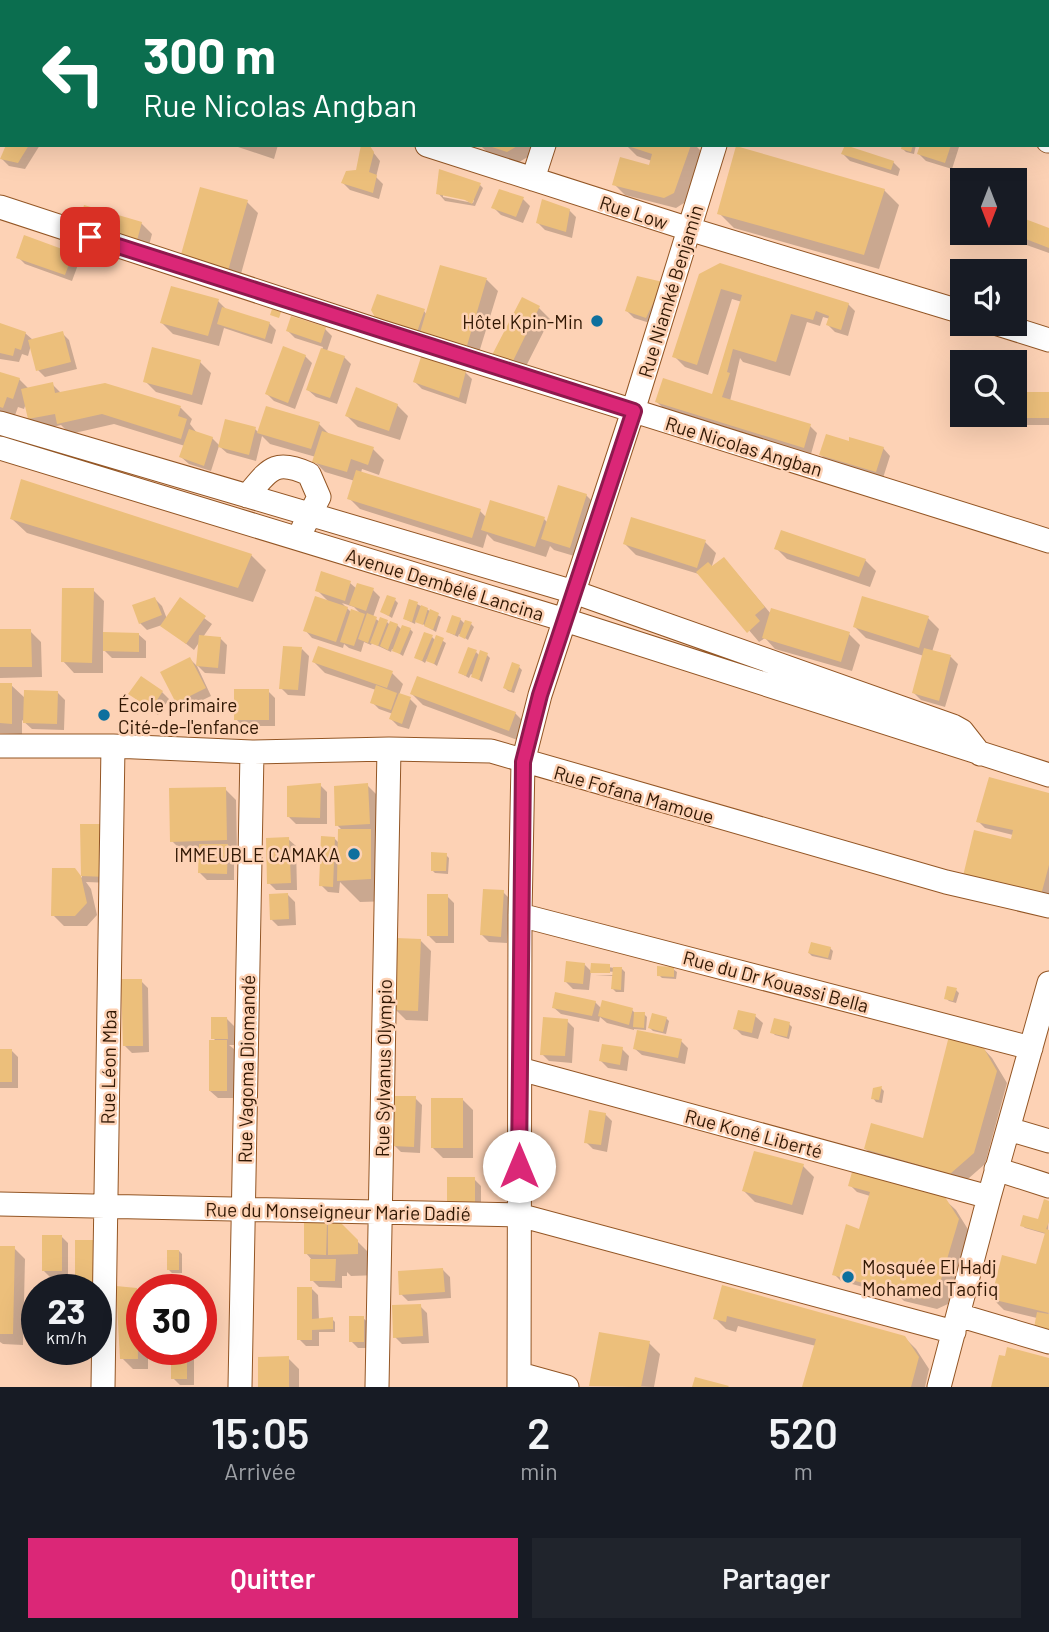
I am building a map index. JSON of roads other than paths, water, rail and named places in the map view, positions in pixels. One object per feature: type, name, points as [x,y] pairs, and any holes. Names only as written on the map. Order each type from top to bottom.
[{"type":"street","name":"Rue Low","points":[[433,147],[950,308]]},
{"type":"street","points":[[533,179],[543,147]]},
{"type":"street","name":"Rue Niamké Benjamin","points":[[519,1381],[523,762],[540,695],[634,411],[714,147]]},
{"type":"street","name":"Rue Nicolas Angban","points":[[0,207],[382,332],[1049,541]]},
{"type":"street","points":[[1027,334],[1049,341]]},
{"type":"street","points":[[0,423],[574,592],[953,726],[962,731],[980,754]]},
{"type":"street","name":"Avenue Dembélé Lancina","points":[[0,448],[565,620],[1049,775]]},
{"type":"street","points":[[247,496],[268,470],[279,466],[292,466],[309,474],[319,497],[298,539]]},
{"type":"street","name":"Rue Fofana Mamoue","points":[[0,746],[113,746],[252,752],[389,749],[491,751],[946,882],[1049,906]]},
{"type":"street","name":"Rue Léon Mba","points":[[103,1387],[113,746]]},
{"type":"street","name":"Rue Sylvanus Olympio","points":[[377,1387],[389,749]]},
{"type":"street","name":"Rue Vagoma Diomandé","points":[[240,1387],[252,752]]},
{"type":"street","name":"Rue du Dr Kouassi Bella","points":[[520,915],[1039,1034]]},
{"type":"street","points":[[939,1387],[996,1169],[1039,1034],[1049,983]]},
{"type":"street","name":"Rue Koné Liberté","points":[[520,1069],[989,1197]]},
{"type":"street","points":[[1008,1129],[1049,1141]]},
{"type":"street","points":[[996,1169],[1049,1186]]},
{"type":"street","name":"Rue du Monseigneur Marie Dadié","points":[[0,1204],[519,1215],[956,1324],[1049,1342]]},
{"type":"street","points":[[519,1381],[567,1387]]},
{"type":"place","name":"Hôtel Kpin-Min","points":[[597,321]]},
{"type":"place","name":"École primaire Cité-de-l'enfance","points":[[104,715]]},
{"type":"place","name":"IMMEUBLE CAMAKA","points":[[354,854]]},
{"type":"place","name":"Mosquée El Hadj Mohamed Taofiq","points":[[848,1277]]}]
